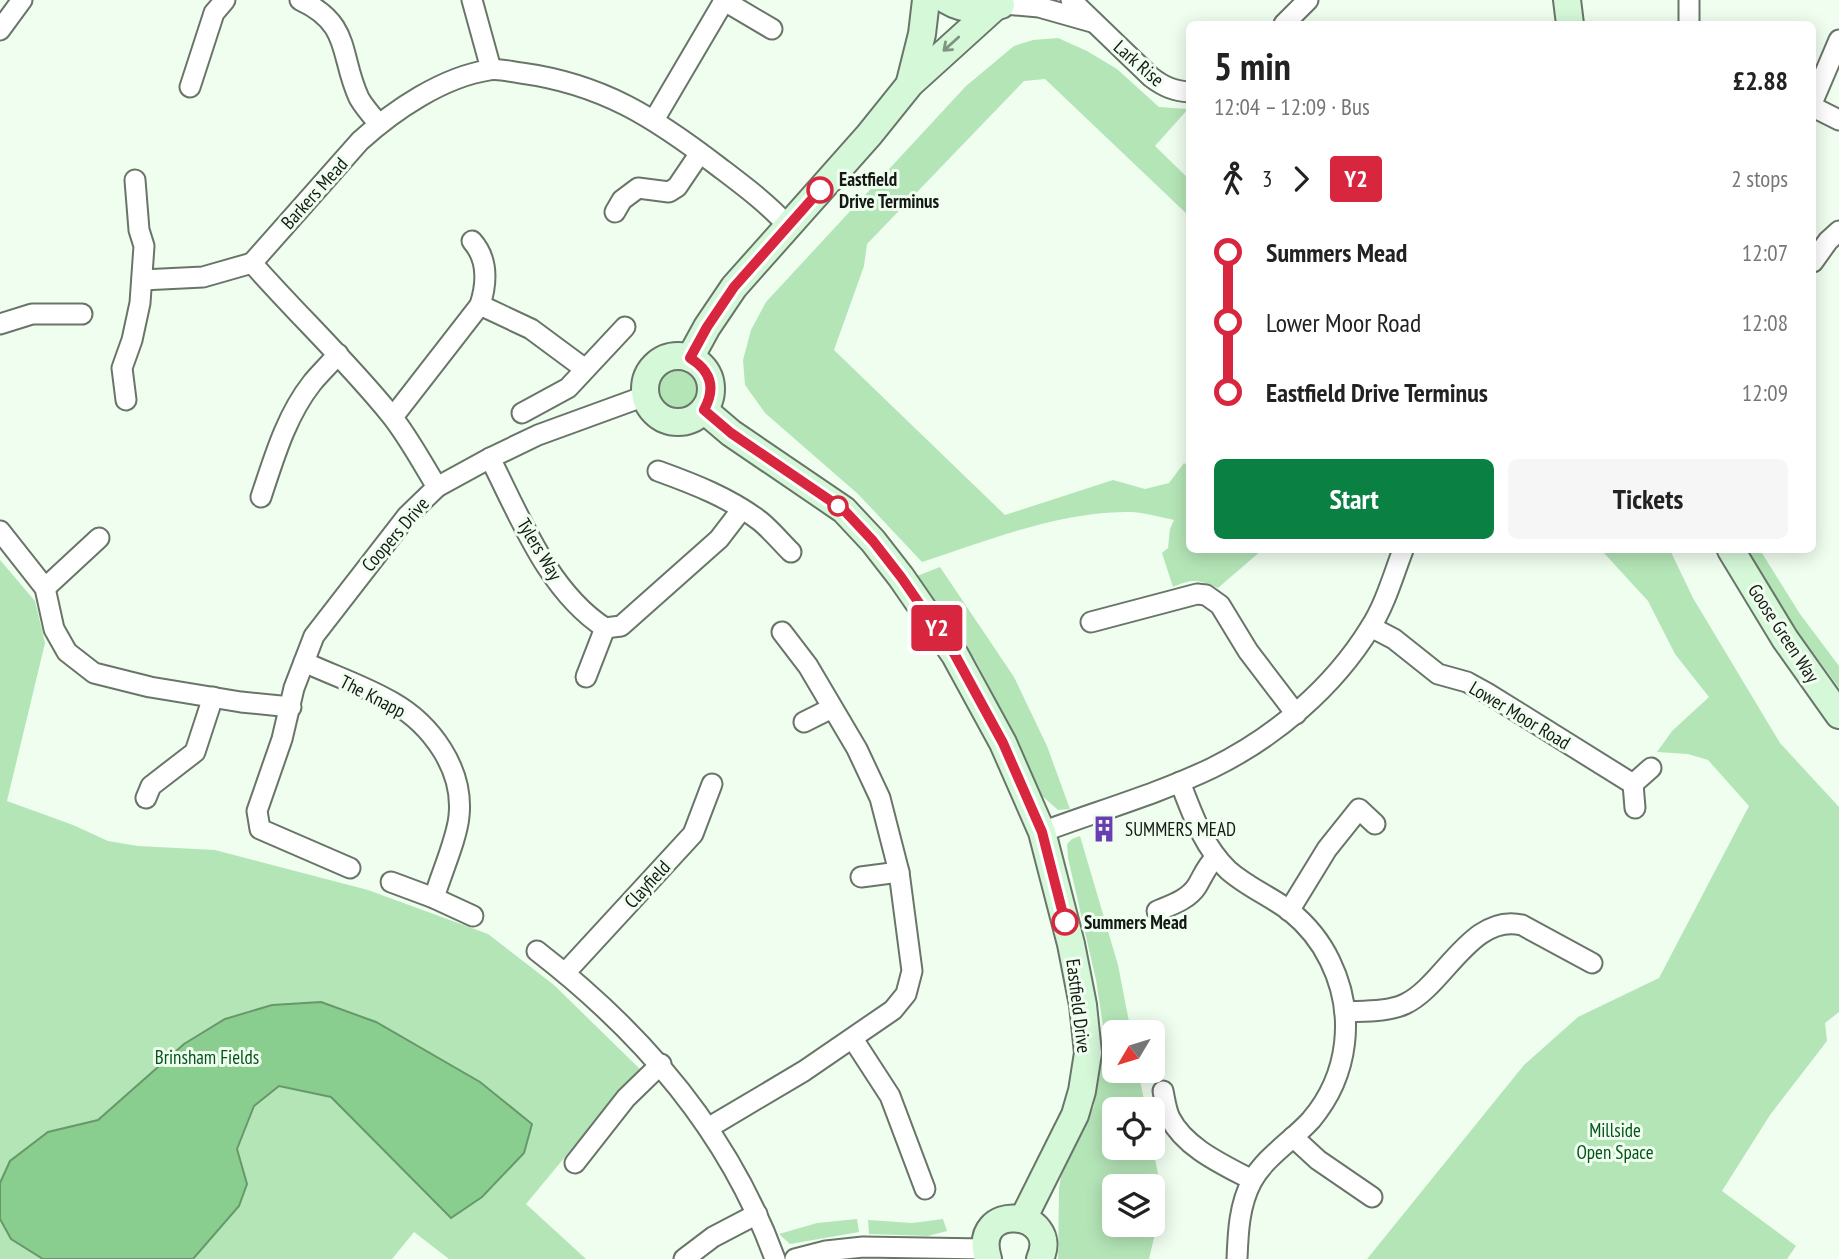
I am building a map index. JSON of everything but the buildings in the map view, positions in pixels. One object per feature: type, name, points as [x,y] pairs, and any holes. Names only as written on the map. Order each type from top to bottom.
[{"type":"street","points":[[0,30],[22,0]]},
{"type":"street","points":[[190,88],[214,13],[225,0]]},
{"type":"street","points":[[300,0],[330,18],[340,37],[359,98],[379,124]]},
{"type":"street","points":[[472,0],[491,69]]},
{"type":"street","points":[[654,120],[724,0],[772,29]]},
{"type":"street","points":[[910,84],[922,34],[926,0]]},
{"type":"street","points":[[946,0],[967,9],[986,9],[1003,4]]},
{"type":"street","name":"Lark Rise","points":[[1071,0],[1164,86],[1186,91]]},
{"type":"street","points":[[1287,21],[1307,0]]},
{"type":"street","points":[[1567,0],[1570,21]]},
{"type":"street","points":[[1689,0],[1689,21]]},
{"type":"street","points":[[690,358],[722,303],[869,135],[910,84],[1003,4]]},
{"type":"street","name":"Lark Rise","points":[[1003,4],[1040,7],[1093,23]]},
{"type":"street","points":[[1816,94],[1839,40]]},
{"type":"street","name":"Barkers Mead","points":[[251,263],[360,141],[379,124],[407,103],[447,83],[491,69],[544,76],[592,89],[654,120],[770,206],[788,226]]},
{"type":"street","points":[[1816,108],[1839,120]]},
{"type":"street","points":[[615,212],[622,200],[638,188],[669,192],[677,187],[700,153]]},
{"type":"street","points":[[127,400],[122,368],[132,340],[142,280],[144,246],[139,230],[135,180]]},
{"type":"street","points":[[1816,256],[1827,236]]},
{"type":"street","points":[[393,416],[480,305],[485,289],[484,267],[481,251],[472,242]]},
{"type":"street","points":[[142,280],[203,277],[251,263],[393,416],[437,487]]},
{"type":"street","points":[[480,305],[531,329],[585,369]]},
{"type":"street","points":[[0,324],[32,314],[82,314]]},
{"type":"street","points":[[522,413],[568,388],[625,327]]},
{"type":"street","points":[[261,497],[277,449],[294,411],[311,384],[338,354]]},
{"type":"street","points":[[678,355],[701,364],[712,387],[704,410],[695,419],[683,423],[658,417],[645,396],[644,384],[648,372],[666,357],[678,355]]},
{"type":"street","name":"Coopers Drive","points":[[350,868],[260,829],[257,811],[314,636],[407,516],[437,487],[538,435],[645,396]]},
{"type":"street","name":"Eastfield Drive","points":[[704,410],[731,433],[844,510],[873,541],[955,655],[1003,743],[1042,832],[1071,944],[1083,1005],[1088,1053],[1075,1115],[1023,1219]]},
{"type":"street","name":"Tylers Way","points":[[490,458],[526,529],[555,577],[590,618],[605,628]]},
{"type":"street","points":[[658,471],[699,486],[742,509],[762,523],[791,552]]},
{"type":"street","points":[[586,677],[605,628],[621,626],[719,539],[742,509]]},
{"type":"street","points":[[0,531],[45,588],[54,629],[67,652],[94,673],[150,687],[291,707]]},
{"type":"street","points":[[45,588],[99,538]]},
{"type":"street","points":[[1042,832],[1180,782],[1239,752],[1296,713],[1323,689],[1371,627],[1402,553]]},
{"type":"street","name":"Goose Green Way","points":[[1733,553],[1785,639],[1839,715]]},
{"type":"street","points":[[1091,622],[1197,594],[1206,594],[1220,605],[1248,651],[1296,713]]},
{"type":"street","name":"Lower Moor Road","points":[[1371,627],[1394,639],[1438,674],[1467,682],[1487,692],[1633,784]]},
{"type":"street","points":[[708,1128],[853,1039],[893,1010],[906,994],[912,971],[899,872],[880,798],[857,750],[808,666],[782,632]]},
{"type":"street","name":"The Knapp","points":[[304,662],[392,701],[435,739],[452,767],[460,793],[459,818],[434,898]]},
{"type":"street","points":[[146,798],[151,786],[195,752],[213,697]]},
{"type":"street","points":[[804,722],[832,708]]},
{"type":"street","points":[[1635,807],[1633,784],[1651,768]]},
{"type":"street","points":[[1180,782],[1196,823],[1216,857],[1244,883],[1289,911],[1310,930],[1329,960],[1339,985],[1345,1012],[1346,1038],[1338,1075],[1328,1096],[1311,1119],[1252,1180],[1242,1205],[1237,1259]]},
{"type":"street","name":"Clayfield","points":[[565,973],[693,834],[712,784]]},
{"type":"street","points":[[1289,911],[1327,849],[1359,809],[1376,824]]},
{"type":"street","points":[[1157,911],[1185,898],[1196,888],[1205,869],[1216,857]]},
{"type":"street","points":[[861,877],[899,872]]},
{"type":"street","points":[[391,882],[473,916]]},
{"type":"street","points":[[1345,1012],[1393,1008],[1413,1000],[1458,953],[1499,924],[1509,922],[1521,925],[1592,963]]},
{"type":"street","points":[[537,951],[565,973],[661,1064],[708,1128],[740,1180],[775,1259]]},
{"type":"street","points":[[853,1039],[890,1096],[925,1189]]},
{"type":"street","points":[[575,1163],[626,1098],[661,1064]]},
{"type":"street","points":[[1163,1091],[1170,1117],[1182,1135],[1217,1161],[1252,1180]]},
{"type":"street","points":[[1293,1137],[1318,1160],[1372,1197]]},
{"type":"street","points":[[684,1259],[713,1237],[757,1214]]},
{"type":"street","points":[[795,1259],[826,1251],[863,1247],[987,1254],[986,1239],[996,1223],[1005,1219],[1023,1219],[1033,1224],[1040,1233],[1043,1243],[1040,1259]]},
{"type":"green space","points":[[1058,38],[1087,51],[1117,69],[1159,107],[1186,109],[1155,146],[1186,176],[1186,213],[1045,79],[1024,81],[867,244],[864,266],[834,350],[1005,515],[1113,480],[1145,489],[1169,483],[1184,463],[1186,553],[1259,553],[1218,588],[1195,581],[1173,587],[1162,553],[1168,548],[1174,520],[1132,512],[1052,521],[922,562],[858,494],[765,413],[745,385],[743,360],[751,330],[766,302],[966,86],[1014,46],[1033,40]]},
{"type":"green space","points":[[678,368],[693,374],[699,389],[693,404],[678,410],[663,404],[657,389],[663,374]]},
{"type":"green space","name":"Millside Open Space","points":[[1604,553],[1671,553],[1693,598],[1780,743],[1839,807],[1839,1012],[1825,1023],[1827,1041],[1770,1115],[1722,1191],[1796,1246],[1787,1259],[1367,1259],[1524,1065],[1578,1017],[1659,978],[1749,806],[1708,760],[1688,754],[1657,752],[1672,731],[1709,697],[1675,654],[1648,601]]},
{"type":"green space","points":[[1749,553],[1762,553],[1800,614],[1839,666],[1839,688],[1790,621]]},
{"type":"green space","name":"Brinsham Fields","points":[[0,560],[35,601],[45,643],[7,801],[108,841],[138,846],[215,850],[368,890],[488,934],[554,985],[643,1072],[584,1134],[526,1204],[586,1259],[449,1259],[414,1232],[392,1259],[0,1259]]},
{"type":"green space","points":[[940,567],[1014,677],[1047,746],[1070,809],[1058,810],[1041,795],[977,663],[917,576]]},
{"type":"green space","points":[[1080,836],[1118,965],[1129,1020],[1102,1020],[1067,844]]},
{"type":"green space","points":[[1102,1035],[1102,1083],[1141,1083],[1143,1097],[1102,1097],[1102,1160],[1155,1160],[1158,1174],[1102,1174],[1102,1237],[1154,1237],[1149,1259],[1058,1259],[1061,1177],[1094,1106]]},
{"type":"green space","points":[[857,1219],[859,1232],[790,1244],[779,1234],[817,1223]]},
{"type":"green space","points":[[943,1219],[947,1231],[928,1236],[869,1234],[868,1220],[912,1223]]},
{"type":"shaded area","points":[[321,1002],[376,1022],[480,1082],[532,1124],[524,1153],[482,1197],[451,1218],[331,1097],[279,1086],[254,1106],[237,1149],[247,1184],[239,1206],[193,1259],[43,1259],[11,1239],[0,1219],[0,1183],[10,1161],[48,1132],[98,1120],[184,1044],[225,1019],[272,1005]]},
{"type":"bus line","name":"Y2","points":[[820,190],[734,287],[690,358],[701,364],[712,387],[704,410],[731,433],[844,510],[901,577],[955,655],[1003,743],[1042,832],[1065,922]]},
{"type":"place","name":"Eastfield Drive Terminus","points":[[820,190]]},
{"type":"place","name":"SUMMERS MEAD","points":[[1104,829]]},
{"type":"place","name":"Summers Mead","points":[[1065,922]]}]
